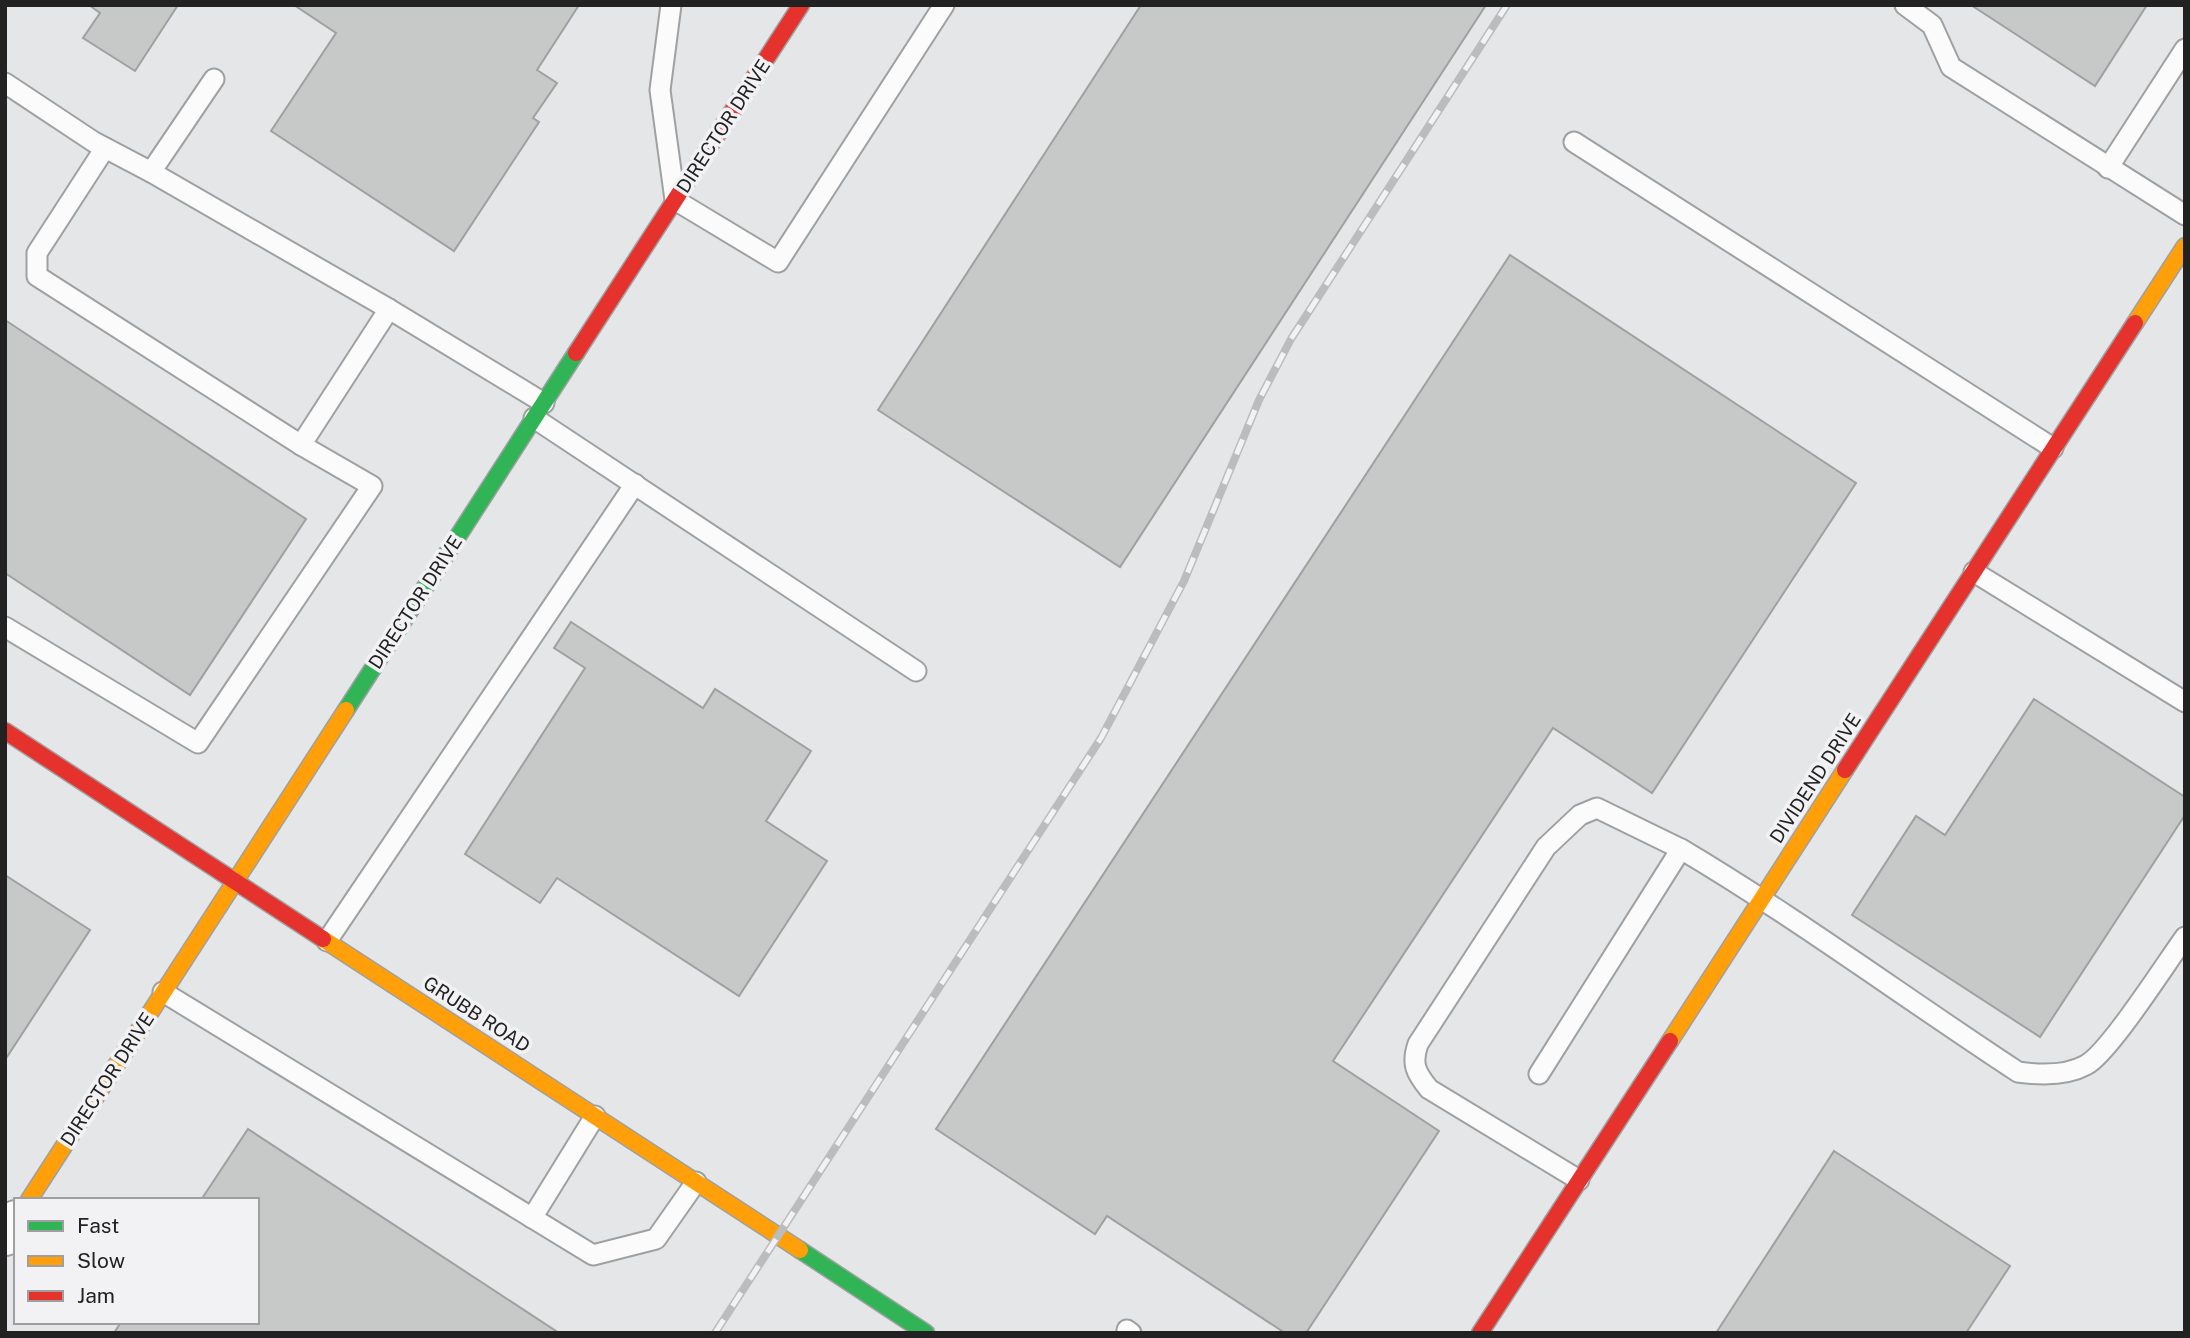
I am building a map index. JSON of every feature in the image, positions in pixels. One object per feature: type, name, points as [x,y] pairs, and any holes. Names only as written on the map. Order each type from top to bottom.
[{"type":"street","name":"DIRECTOR DRIVE","points":[[30,1198],[801,5]]},
{"type":"street","name":"DIVIDEND DRIVE","points":[[1480,1333],[2185,246]]},
{"type":"street","name":"GRUBB ROAD","points":[[5,731],[926,1333]]},
{"type":"lane","points":[[671,5],[660,90],[675,200],[778,262],[944,5]]},
{"type":"lane","points":[[1905,5],[1932,25],[1951,67],[2185,215]]},
{"type":"lane","points":[[2108,168],[2185,49]]},
{"type":"lane","points":[[151,172],[214,79]]},
{"type":"lane","points":[[5,83],[104,148],[151,172],[389,309],[539,411],[635,484],[916,671]]},
{"type":"lane","points":[[1574,142],[2053,449]]},
{"type":"lane","points":[[5,627],[198,743],[372,486],[301,445],[37,276],[37,253],[104,148]]},
{"type":"lane","points":[[301,445],[389,309]]},
{"type":"lane","points":[[327,941],[635,484]]},
{"type":"lane","points":[[1974,572],[2185,702]]},
{"type":"lane","points":[[1579,1180],[1429,1089],[1417,1074],[1412,1060],[1418,1044],[1546,848],[1580,815],[1597,808],[1681,849],[1762,897],[1865,971],[2018,1072],[2043,1076],[2087,1065],[2116,1032],[2185,937]]},
{"type":"lane","points":[[1539,1074],[1681,849]]},
{"type":"lane","points":[[163,992],[593,1255],[656,1239],[696,1182]]},
{"type":"lane","points":[[532,1218],[594,1116]]},
{"type":"building","points":[[89,5],[178,5],[135,71],[83,38],[100,13]]},
{"type":"building","points":[[294,5],[579,5],[537,70],[557,83],[533,118],[539,122],[454,251],[271,131],[336,33]]},
{"type":"building","points":[[1141,5],[1486,5],[1120,567],[878,410]]},
{"type":"building","points":[[1971,5],[2147,5],[2095,86]]},
{"type":"building","points":[[1510,255],[1856,483],[1652,793],[1553,728],[1333,1061],[1439,1131],[1306,1333],[1285,1333],[1107,1216],[1095,1234],[936,1129]]},
{"type":"building","points":[[5,320],[306,519],[190,695],[5,573]]},
{"type":"building","points":[[571,622],[703,708],[715,689],[811,751],[766,821],[827,861],[739,996],[557,878],[540,903],[465,854],[585,668],[554,648]]},
{"type":"building","points":[[2034,699],[2185,797],[2185,815],[2040,1037],[1852,915],[1916,816],[1945,835]]},
{"type":"building","points":[[5,875],[90,930],[5,1060]]},
{"type":"building","points":[[248,1129],[559,1333],[114,1333],[120,1324],[259,1324],[259,1198],[202,1198]]},
{"type":"building","points":[[1834,1151],[2010,1266],[1966,1333],[1716,1333]]},
{"type":"railway","points":[[715,1333],[1101,738],[1184,581],[1259,400],[1291,339],[1507,5]]},
{"type":"traffic: fast","points":[[346,710],[576,353]]},
{"type":"traffic: fast","points":[[800,1250],[926,1333]]},
{"type":"traffic: slow","points":[[2135,323],[2185,246]]},
{"type":"traffic: slow","points":[[30,1198],[346,710]]},
{"type":"traffic: slow","points":[[1670,1041],[1845,770]]},
{"type":"traffic: slow","points":[[323,939],[800,1250]]},
{"type":"traffic: jam","points":[[576,353],[801,5]]},
{"type":"traffic: jam","points":[[1845,770],[2135,323]]},
{"type":"traffic: jam","points":[[5,731],[323,939]]},
{"type":"traffic: jam","points":[[1480,1333],[1670,1041]]}]
